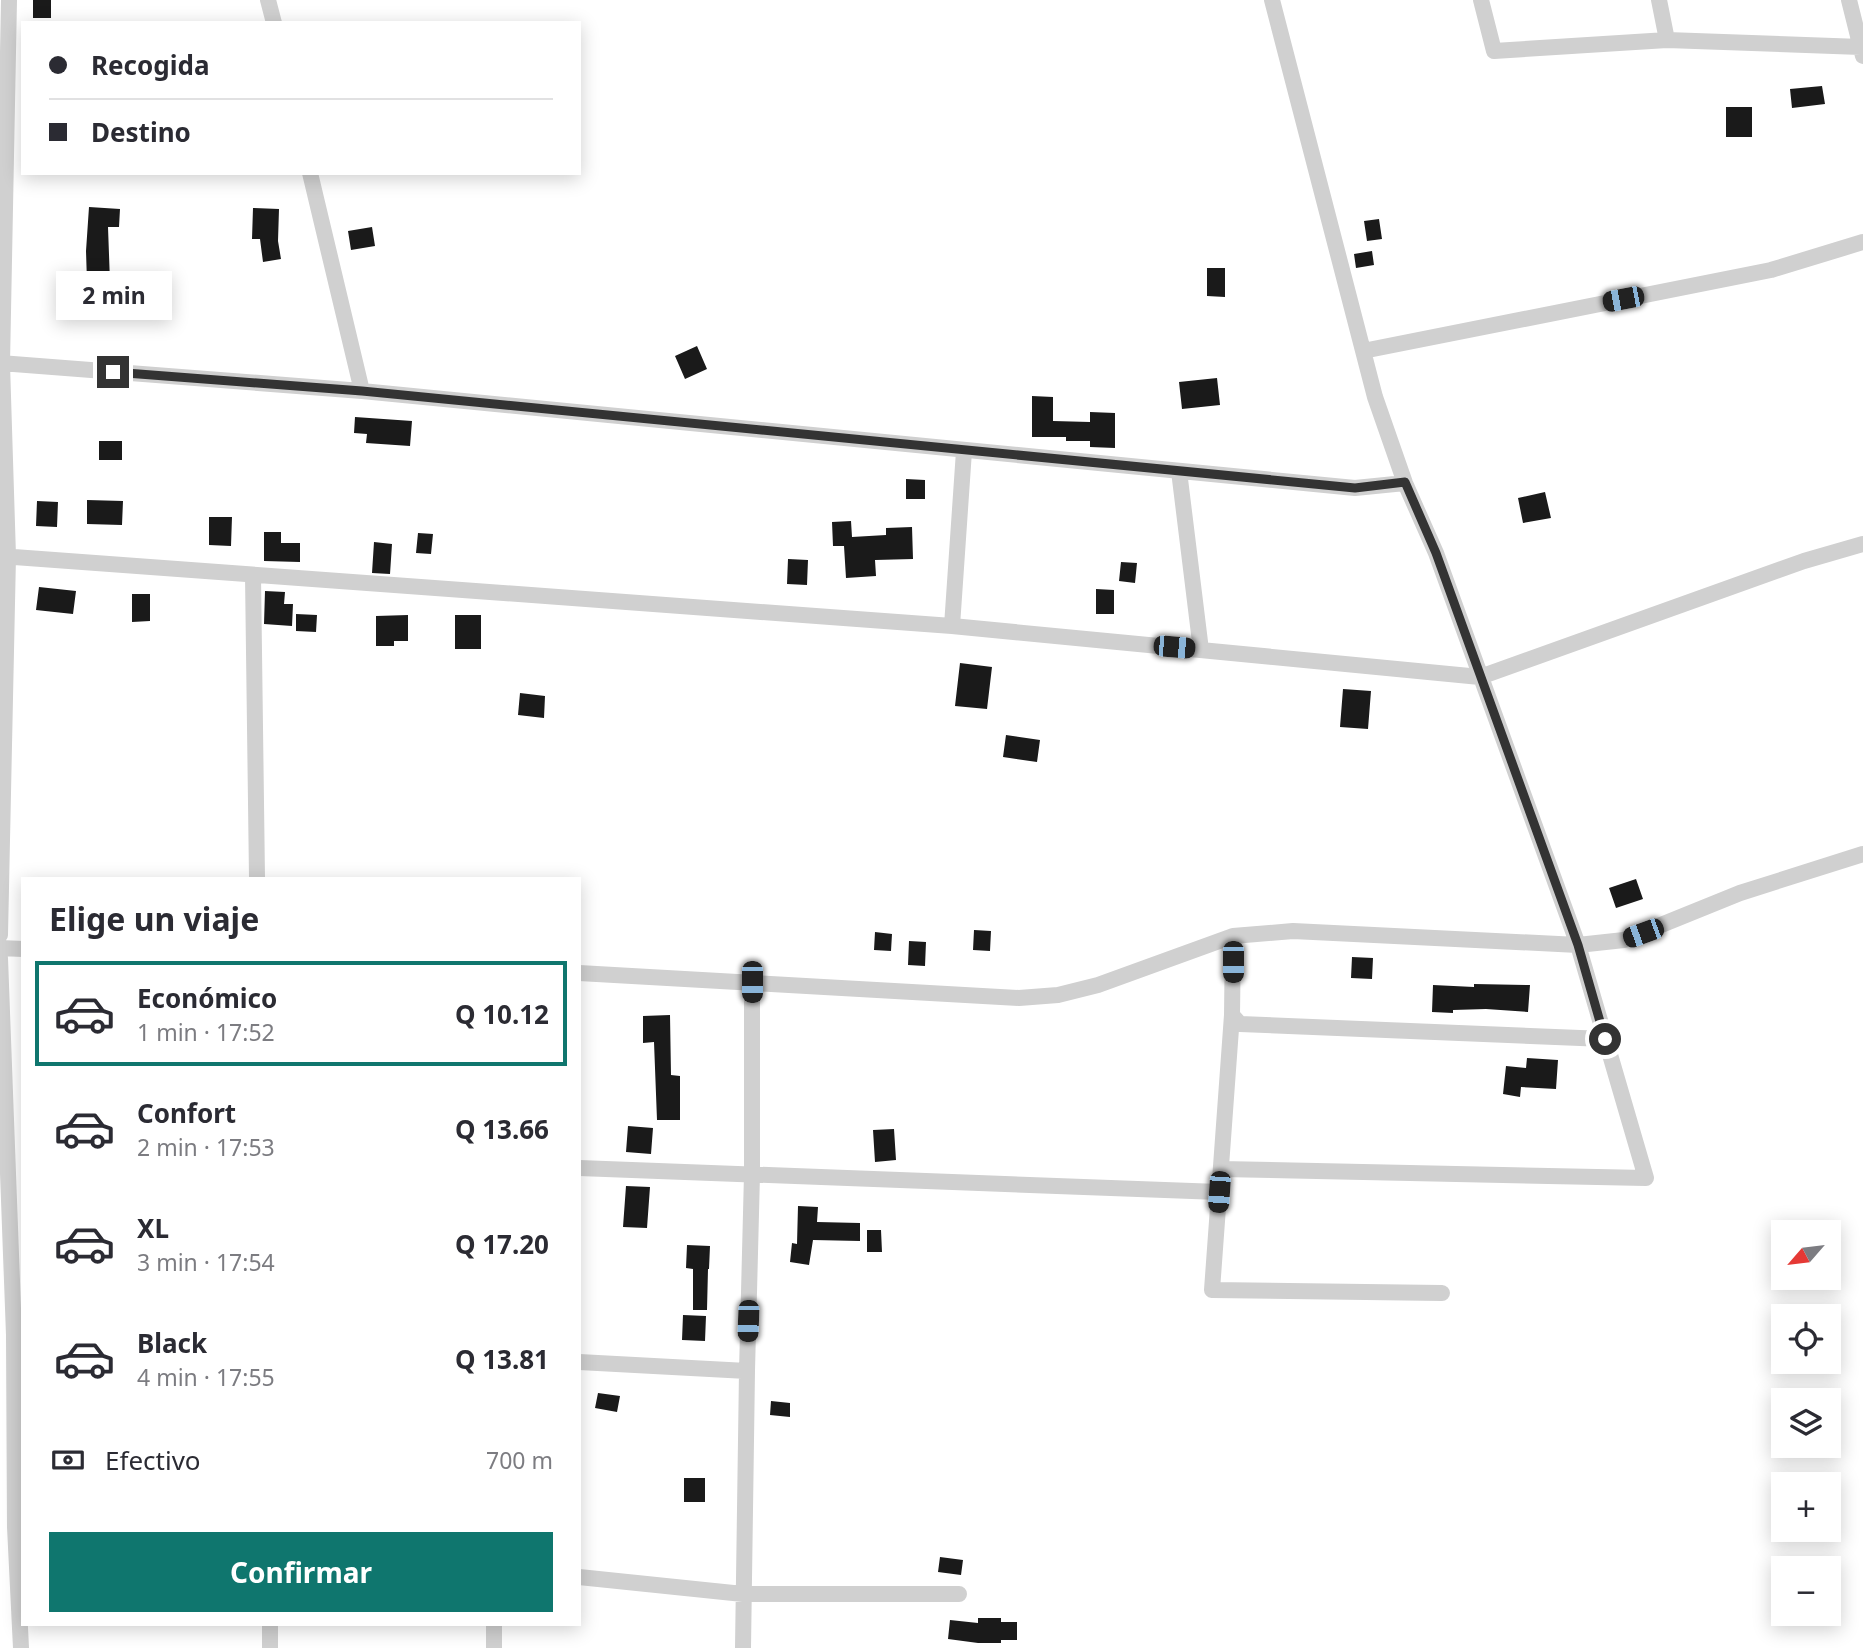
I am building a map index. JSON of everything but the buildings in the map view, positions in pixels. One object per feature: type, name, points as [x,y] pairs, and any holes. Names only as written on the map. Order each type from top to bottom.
[{"type":"street","points":[[0,935],[4,556],[1,364],[9,0]]},
{"type":"street","points":[[268,0],[273,21]]},
{"type":"street","points":[[1221,1169],[1646,1178],[1578,945],[1436,553],[1405,482],[1375,397],[1272,0]]},
{"type":"street","points":[[1480,0],[1494,51],[1667,40],[1862,52],[1849,0]]},
{"type":"street","points":[[1659,0],[1667,40]]},
{"type":"street","points":[[310,175],[362,391]]},
{"type":"street","points":[[1363,351],[1771,270],[1863,242]]},
{"type":"street","points":[[1,364],[362,391],[1355,488],[1405,482]]},
{"type":"street","points":[[952,626],[964,451]]},
{"type":"street","points":[[1179,471],[1201,650]]},
{"type":"street","points":[[4,556],[952,626],[1480,677],[1804,561],[1863,544]]},
{"type":"street","points":[[253,576],[257,877]]},
{"type":"street","points":[[581,973],[1019,998],[1058,995],[1098,985],[1233,936],[1293,931],[1578,945],[1624,940],[1740,893],[1863,854]]},
{"type":"street","points":[[1233,936],[1232,1015],[1212,1290],[1442,1293]]},
{"type":"street","points":[[0,948],[21,949]]},
{"type":"street","points":[[0,958],[3,1142],[12,1335],[13,1527],[21,1648]]},
{"type":"street","points":[[743,1648],[752,1174],[752,982]]},
{"type":"street","points":[[1232,1015],[1240,1024],[1605,1039]]},
{"type":"street","points":[[3,1142],[21,1142]]},
{"type":"street","points":[[581,1168],[1219,1192]]},
{"type":"street","points":[[581,1362],[747,1371]]},
{"type":"street","points":[[581,1577],[743,1594],[959,1594]]},
{"type":"street","points":[[270,1626],[270,1648]]},
{"type":"street","points":[[494,1626],[494,1648]]},
{"type":"route","points":[[113,372],[362,391],[1355,488],[1405,482],[1436,553],[1578,945],[1605,1039]]}]
